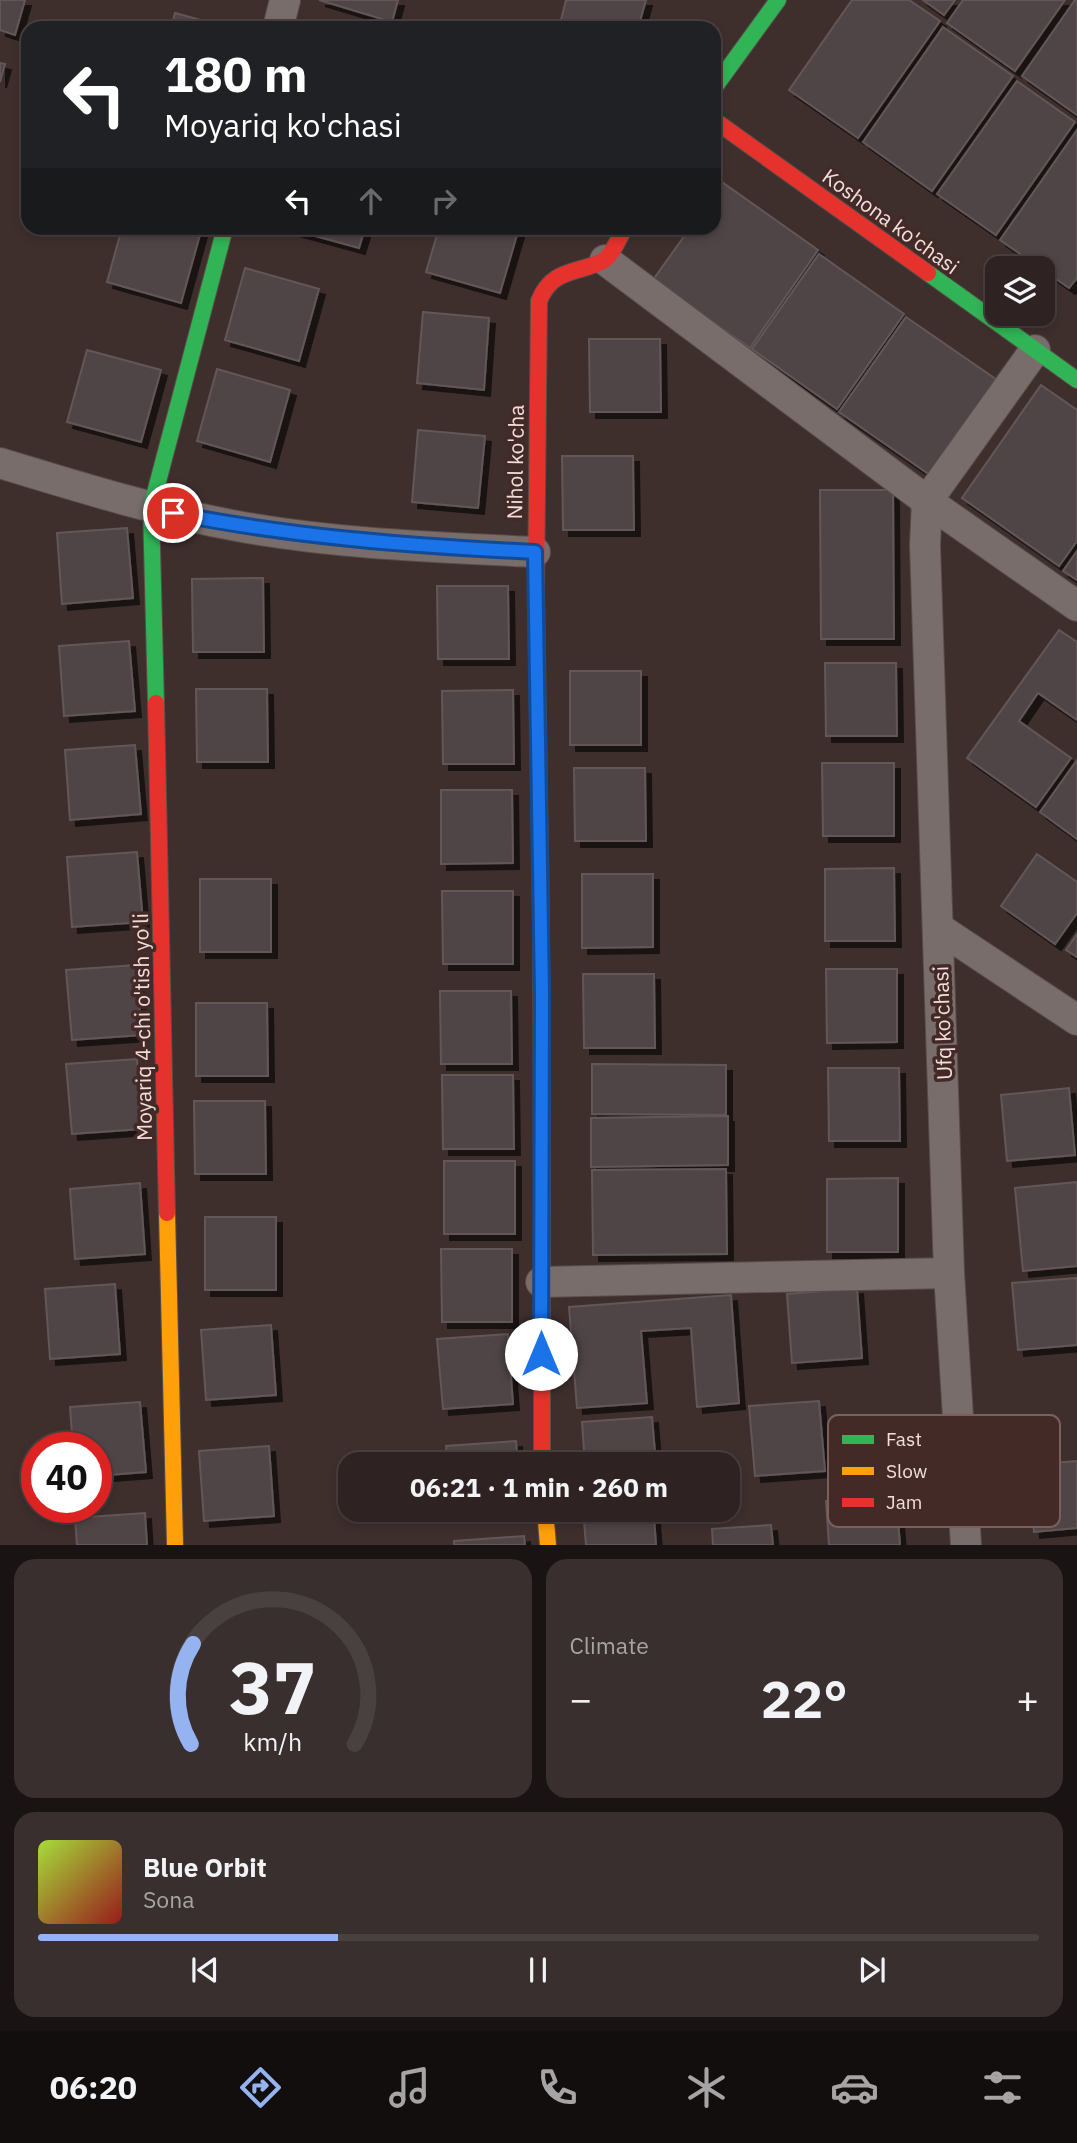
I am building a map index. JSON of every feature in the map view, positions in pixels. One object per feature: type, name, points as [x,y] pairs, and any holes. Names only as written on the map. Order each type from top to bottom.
[{"type":"street","points":[[280,21],[285,0]]},
{"type":"street","points":[[721,78],[778,0]]},
{"type":"street","name":"Koshona ko'chasi","points":[[721,125],[1077,380]]},
{"type":"street","name":"Moyariq 4-chi o'tish yo'li","points":[[176,1545],[151,508],[223,235]]},
{"type":"street","points":[[621,235],[605,260],[928,501],[1077,606]]},
{"type":"street","name":"Nihol ko'cha","points":[[542,1452],[542,994],[535,552],[539,301],[542,290],[553,276],[605,260]]},
{"type":"street","points":[[928,501],[1035,351]]},
{"type":"street","points":[[0,463],[151,508],[240,526],[384,544],[535,552]]},
{"type":"street","name":"Ufq ko'chasi","points":[[928,501],[925,545],[940,929],[949,1273],[958,1415]]},
{"type":"street","points":[[940,929],[1077,1020]]},
{"type":"street","points":[[541,1282],[949,1273]]},
{"type":"street","points":[[546,1522],[548,1545]]},
{"type":"street","name":"Ufq ko'chasi","points":[[965,1527],[966,1545]]},
{"type":"building","points":[[0,0],[25,0],[15,35],[0,30]]},
{"type":"building","points":[[319,0],[398,0],[392,21]]},
{"type":"building","points":[[566,0],[646,0],[640,21],[561,21]]},
{"type":"building","points":[[852,0],[909,0],[940,21],[858,138],[789,90]]},
{"type":"building","points":[[923,0],[955,0],[944,15]]},
{"type":"building","points":[[963,0],[1065,0],[1015,71],[947,23]]},
{"type":"building","points":[[1077,0],[1077,115],[1022,76]]},
{"type":"building","points":[[175,13],[204,21],[173,21]]},
{"type":"building","points":[[943,27],[1013,76],[932,191],[863,142]]},
{"type":"building","points":[[0,63],[5,64],[0,82]]},
{"type":"building","points":[[1017,81],[1075,122],[996,235],[937,194]]},
{"type":"building","points":[[1077,130],[1077,278],[1069,288],[1055,278],[1055,256],[1023,256],[1000,240]]},
{"type":"building","points":[[721,183],[818,250],[750,348],[653,280],[685,235],[721,235]]},
{"type":"building","points":[[120,235],[200,235],[181,303],[107,282]]},
{"type":"building","points":[[312,235],[363,235],[359,248]]},
{"type":"building","points":[[437,235],[517,235],[500,293],[426,272]]},
{"type":"building","points":[[819,254],[904,314],[837,409],[752,349]]},
{"type":"building","points":[[245,268],[319,289],[299,361],[225,340]]},
{"type":"building","points":[[423,312],[489,318],[484,390],[417,383]]},
{"type":"building","points":[[906,317],[1000,382],[933,477],[839,412]]},
{"type":"building","points":[[589,339],[660,339],[661,412],[590,412]]},
{"type":"building","points":[[87,350],[161,370],[141,442],[67,422]]},
{"type":"building","points":[[217,369],[290,390],[270,462],[197,441]]},
{"type":"building","points":[[1041,385],[1077,410],[1077,541],[1059,566],[962,498]]},
{"type":"building","points":[[418,430],[485,436],[478,508],[412,502]]},
{"type":"building","points":[[562,456],[633,456],[634,530],[563,530]]},
{"type":"building","points":[[820,490],[893,490],[894,639],[821,639]]},
{"type":"building","points":[[127,528],[133,598],[62,604],[57,533]]},
{"type":"building","points":[[1077,551],[1077,580],[1063,571]]},
{"type":"building","points":[[263,578],[264,652],[193,652],[192,579]]},
{"type":"building","points":[[437,586],[508,586],[509,659],[438,659]]},
{"type":"building","points":[[1059,630],[1077,642],[1077,720],[1038,693],[1019,721],[1071,758],[1036,807],[967,758]]},
{"type":"building","points":[[129,641],[135,711],[64,716],[59,646]]},
{"type":"building","points":[[825,663],[896,663],[897,736],[826,736]]},
{"type":"building","points":[[570,671],[641,671],[641,745],[570,745]]},
{"type":"building","points":[[196,689],[267,689],[268,762],[197,762]]},
{"type":"building","points":[[513,690],[514,764],[443,764],[442,691]]},
{"type":"building","points":[[135,745],[141,814],[70,820],[65,750]]},
{"type":"building","points":[[1077,760],[1077,839],[1040,812]]},
{"type":"building","points":[[822,763],[894,763],[894,836],[823,836]]},
{"type":"building","points":[[574,768],[645,768],[646,841],[575,841]]},
{"type":"building","points":[[441,790],[512,790],[513,863],[441,864]]},
{"type":"building","points":[[137,852],[143,922],[72,927],[67,857]]},
{"type":"building","points":[[1037,854],[1077,882],[1077,913],[1055,944],[1001,906]]},
{"type":"building","points":[[894,868],[895,941],[825,941],[825,869]]},
{"type":"building","points":[[582,874],[653,874],[653,947],[582,948]]},
{"type":"building","points":[[200,879],[271,879],[271,952],[200,952]]},
{"type":"building","points":[[442,891],[513,891],[513,964],[443,964]]},
{"type":"building","points":[[1077,934],[1077,957],[1066,950]]},
{"type":"building","points":[[136,965],[142,1035],[72,1040],[66,970]]},
{"type":"building","points":[[826,969],[897,969],[897,1042],[827,1043]]},
{"type":"building","points":[[583,974],[654,974],[655,1048],[584,1048]]},
{"type":"building","points":[[440,991],[511,991],[512,1064],[441,1064]]},
{"type":"building","points":[[196,1003],[267,1003],[268,1076],[196,1076]]},
{"type":"building","points":[[137,1059],[142,1129],[72,1134],[66,1064]]},
{"type":"building","points":[[592,1064],[726,1065],[726,1115],[592,1114]]},
{"type":"building","points":[[828,1068],[899,1068],[900,1141],[829,1141]]},
{"type":"building","points":[[442,1075],[513,1075],[514,1149],[443,1149]]},
{"type":"building","points":[[1069,1088],[1075,1155],[1007,1161],[1001,1095]]},
{"type":"building","points":[[194,1101],[265,1101],[266,1174],[195,1174]]},
{"type":"building","points":[[728,1116],[728,1165],[591,1167],[591,1118]]},
{"type":"building","points":[[444,1161],[515,1161],[515,1234],[444,1234]]},
{"type":"building","points":[[726,1169],[727,1254],[593,1255],[592,1170]]},
{"type":"building","points":[[898,1178],[898,1252],[827,1252],[827,1179]]},
{"type":"building","points":[[1077,1182],[1077,1266],[1023,1271],[1015,1188]]},
{"type":"building","points":[[140,1183],[145,1254],[75,1259],[70,1189]]},
{"type":"building","points":[[205,1217],[276,1217],[276,1290],[205,1290]]},
{"type":"building","points":[[441,1249],[512,1249],[512,1322],[442,1322]]},
{"type":"building","points":[[1077,1278],[1077,1345],[1018,1350],[1012,1283]]},
{"type":"building","points":[[115,1284],[120,1354],[50,1359],[45,1289]]},
{"type":"building","points":[[857,1288],[862,1358],[792,1363],[787,1294]]},
{"type":"building","points":[[731,1295],[739,1403],[697,1407],[691,1328],[641,1331],[647,1403],[577,1408],[569,1307]]},
{"type":"building","points":[[271,1325],[276,1395],[206,1400],[201,1330]]},
{"type":"building","points":[[508,1334],[513,1404],[443,1409],[437,1339]]},
{"type":"building","points":[[819,1401],[825,1471],[755,1476],[749,1406]]},
{"type":"building","points":[[140,1402],[146,1472],[112,1475],[112,1432],[72,1432],[70,1407]]},
{"type":"building","points":[[652,1417],[655,1452],[584,1452],[582,1422]]},
{"type":"building","points":[[516,1441],[517,1452],[447,1452],[446,1446]]},
{"type":"building","points":[[269,1446],[274,1516],[204,1521],[199,1451]]},
{"type":"building","points":[[1077,1461],[1077,1528],[1034,1532],[1034,1527],[1060,1527],[1060,1462]]},
{"type":"building","points":[[826,1501],[828,1527],[899,1527],[900,1545],[829,1545]]},
{"type":"building","points":[[145,1513],[147,1545],[77,1545],[75,1523],[112,1523],[112,1515]]},
{"type":"building","points":[[584,1522],[654,1522],[656,1545],[586,1545]]},
{"type":"building","points":[[771,1525],[773,1545],[713,1545],[712,1529]]},
{"type":"building","points":[[524,1536],[525,1545],[454,1545],[454,1541]]},
{"type":"traffic: fast","points":[[721,78],[778,0]]},
{"type":"traffic: fast","points":[[156,703],[151,508],[223,235]]},
{"type":"traffic: fast","points":[[928,273],[1077,380]]},
{"type":"traffic: fast","points":[[536,590],[541,916]]},
{"type":"traffic: slow","points":[[541,916],[542,1189]]},
{"type":"traffic: slow","points":[[167,1213],[175,1545]]},
{"type":"traffic: slow","points":[[546,1522],[548,1545]]},
{"type":"traffic: jam","points":[[721,125],[928,273]]},
{"type":"traffic: jam","points":[[536,590],[539,301],[544,290],[558,277],[606,259],[621,235]]},
{"type":"traffic: jam","points":[[156,703],[167,1213]]},
{"type":"traffic: jam","points":[[542,1189],[542,1452]]},
{"type":"route","points":[[173,513],[240,526],[384,544],[535,552],[542,994],[541,1354]]}]
